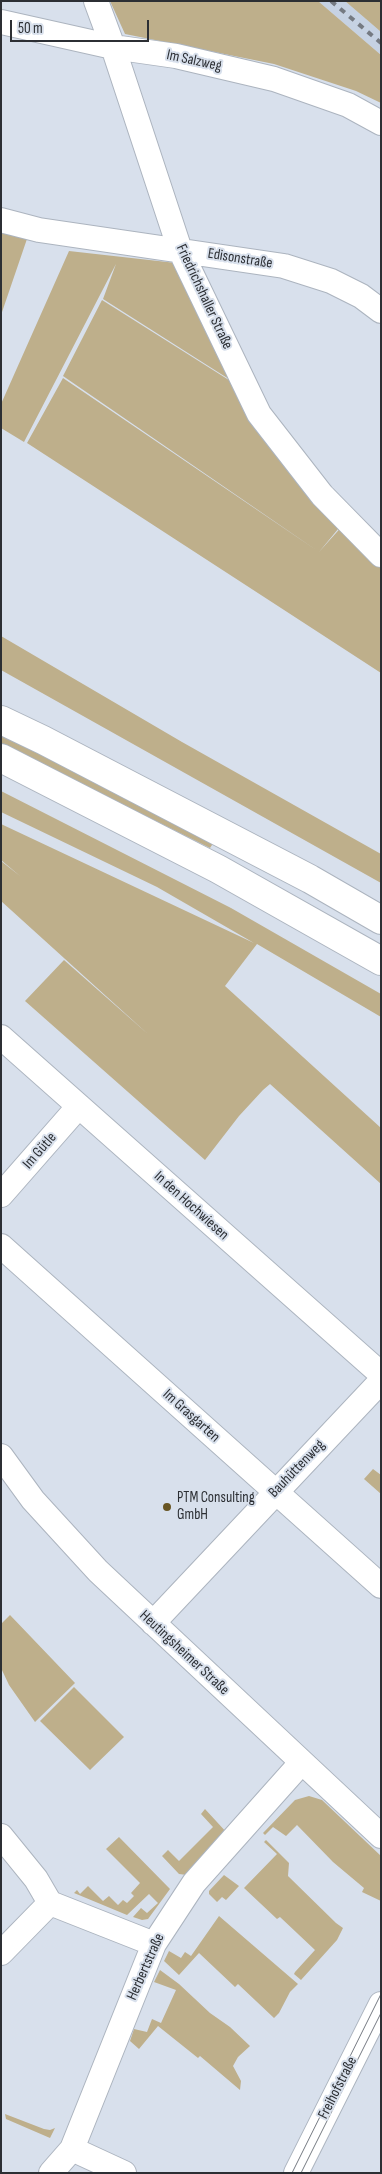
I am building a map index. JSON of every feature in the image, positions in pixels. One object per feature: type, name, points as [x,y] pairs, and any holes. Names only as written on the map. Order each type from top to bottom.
[{"type":"highway","points":[[1,708],[43,740]]},
{"type":"highway","points":[[1,720],[310,879],[381,920]]},
{"type":"highway","points":[[1,758],[218,869],[381,961]]},
{"type":"street","name":"Friedrichshaller Straße","points":[[96,1],[180,250],[259,414],[322,496],[381,555]]},
{"type":"street","name":"Im Salzweg","points":[[1,22],[113,47],[176,56],[274,79],[348,105],[381,122]]},
{"type":"street","name":"Edisonstraße","points":[[1,220],[39,230],[284,266],[331,281],[361,296],[381,311]]},
{"type":"street","name":"In den Hochwiesen","points":[[1,1037],[381,1374]]},
{"type":"street","name":"Im Gütle","points":[[1,1195],[79,1106]]},
{"type":"street","name":"Im Grasgarten","points":[[1,1246],[381,1586]]},
{"type":"street","name":"Bauhüttenweg","points":[[153,1623],[274,1492],[381,1381]]},
{"type":"street","name":"Heutingsheimer Straße","points":[[1,1456],[33,1500],[98,1571],[381,1836]]},
{"type":"street","name":"Herbertstraße","points":[[51,2173],[72,2149],[154,1944],[194,1882],[301,1763]]},
{"type":"street","points":[[1,1836],[36,1879],[50,1903],[154,1944]]},
{"type":"street","points":[[1,1953],[50,1903]]},
{"type":"street","name":"Freihofstraße","points":[[296,2173],[374,2035],[381,2004]]},
{"type":"street","points":[[72,2149],[124,2173]]},
{"type":"shaded area","points":[[110,1],[318,1],[381,55],[381,103],[356,91],[274,64],[125,34]]},
{"type":"shaded area","points":[[318,1],[345,1],[381,32],[381,55]]},
{"type":"shaded area","points":[[345,1],[381,1],[381,32],[373,25]]},
{"type":"shaded area","points":[[1,229],[28,236],[1,315]]},
{"type":"shaded area","points":[[69,251],[176,263],[232,381],[103,299],[116,264],[24,442],[1,428],[1,404]]},
{"type":"shaded area","points":[[102,300],[232,382],[343,523],[319,552],[63,376]]},
{"type":"shaded area","points":[[63,378],[319,552],[345,523],[381,559],[381,673],[27,443]]},
{"type":"shaded area","points":[[1,636],[182,742],[381,854],[381,883],[1,670]]},
{"type":"shaded area","points":[[1,734],[214,842],[210,848],[1,744]]},
{"type":"shaded area","points":[[1,791],[231,908],[381,994],[381,1017],[257,944],[225,986],[381,1128],[381,1184],[270,1084],[239,1116],[205,1160],[25,1001],[64,960],[149,1035],[1,901],[1,861],[20,876],[1,860],[1,824],[254,943],[157,887],[1,812]]},
{"type":"shaded area","points":[[373,1469],[381,1475],[381,1494],[364,1479]]},
{"type":"shaded area","points":[[10,1615],[75,1683],[35,1722],[9,1685],[1,1668],[1,1624]]},
{"type":"shaded area","points":[[74,1687],[124,1737],[90,1770],[40,1721]]},
{"type":"shaded area","points":[[309,1796],[322,1800],[381,1856],[381,1901],[362,1892],[364,1888],[333,1862],[297,1825],[286,1836],[273,1827],[265,1835],[263,1833],[295,1800]]},
{"type":"shaded area","points":[[205,1809],[228,1834],[187,1875],[179,1874],[162,1856],[168,1850],[179,1861],[213,1827],[201,1814]]},
{"type":"shaded area","points":[[119,1837],[170,1889],[148,1919],[142,1920],[133,1917],[141,1908],[147,1913],[158,1903],[149,1894],[127,1915],[74,1893],[77,1890],[80,1894],[88,1886],[103,1901],[109,1896],[118,1905],[123,1900],[127,1903],[134,1896],[131,1893],[140,1883],[106,1849]]},
{"type":"shaded area","points":[[266,1840],[289,1863],[288,1876],[343,1928],[337,1940],[301,1980],[294,1974],[315,1950],[280,1917],[277,1919],[244,1888],[277,1854],[264,1842]]},
{"type":"shaded area","points":[[224,1875],[239,1886],[226,1900],[222,1897],[217,1902],[209,1894],[209,1891]]},
{"type":"shaded area","points":[[219,1916],[298,1984],[290,1992],[279,2013],[274,2018],[238,1984],[235,1987],[199,1953],[179,1975],[164,1961],[169,1951],[181,1958],[185,1952],[191,1956]]},
{"type":"shaded area","points":[[160,1970],[179,1984],[210,2013],[230,2027],[250,2046],[238,2057],[233,2066],[241,2081],[240,2090],[200,2056],[198,2058],[158,2026],[139,2049],[130,2041],[134,2029],[147,2032],[152,2019],[161,2023],[176,1990],[154,1982]]},
{"type":"shaded area","points":[[5,2114],[44,2129],[50,2130],[55,2128],[50,2138],[6,2119]]},
{"type":"tram line","points":[[292,2173],[381,1994]]},
{"type":"tram line","points":[[301,2173],[381,2013]]},
{"type":"railway","points":[[331,1],[381,43]]},
{"type":"place","name":"PTM Consulting GmbH","points":[[167,1507]]}]
